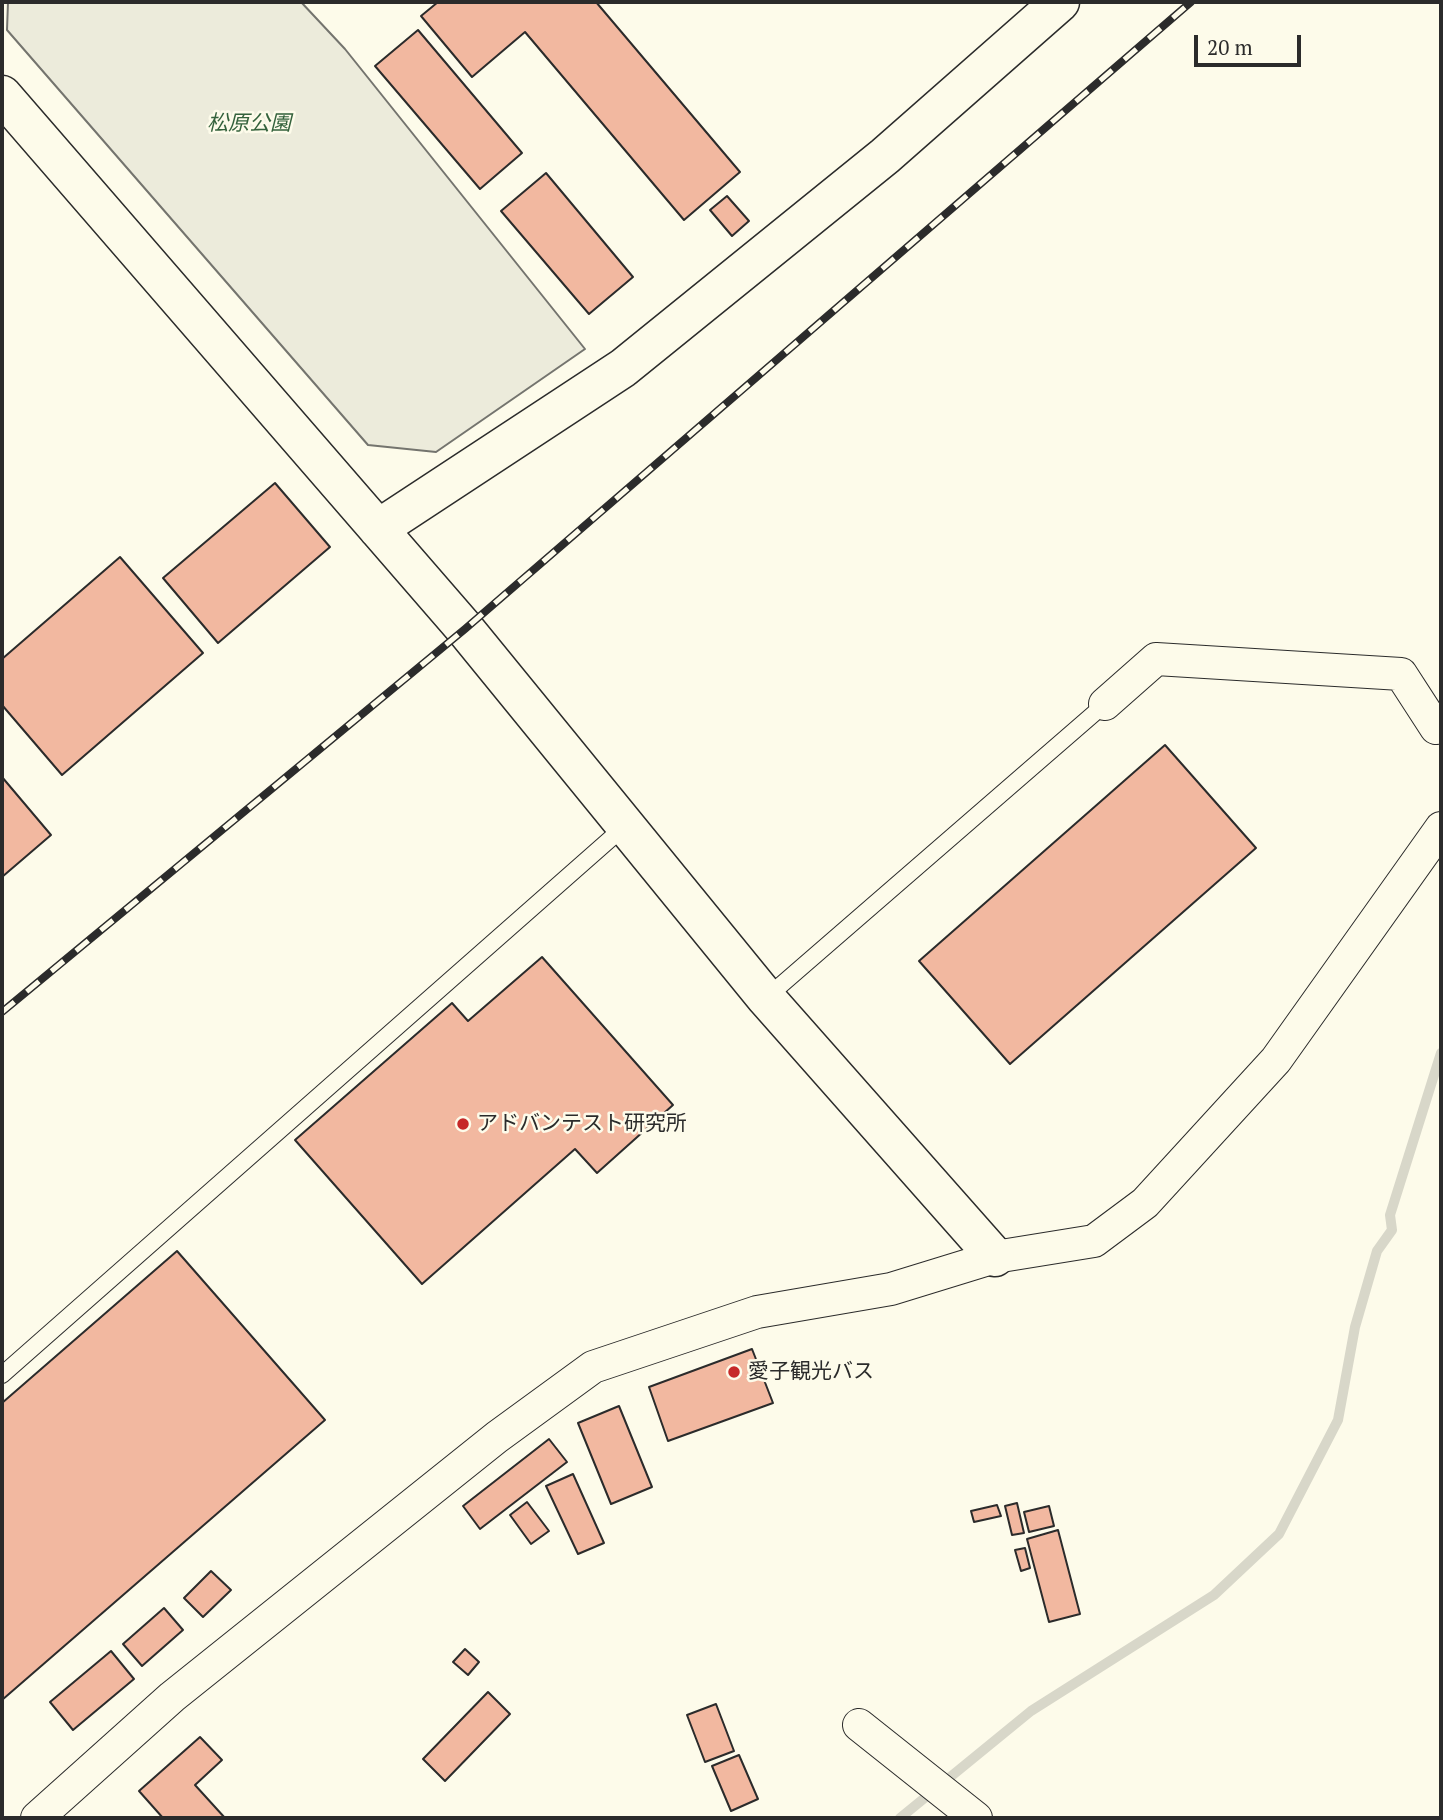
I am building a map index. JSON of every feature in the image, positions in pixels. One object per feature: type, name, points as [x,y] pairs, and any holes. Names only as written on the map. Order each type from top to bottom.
[{"type":"street","points":[[378,529],[623,368],[885,156],[1060,2]]},
{"type":"street","points":[[2,95],[526,702],[766,998],[995,1257]]},
{"type":"street","points":[[1105,704],[1156,659],[1401,674],[1436,728]]},
{"type":"street","points":[[37,1818],[172,1697],[498,1437],[593,1367],[757,1311],[891,1289],[995,1257],[1094,1241],[1145,1203],[1276,1060],[1441,828]]},
{"type":"street","points":[[859,1725],[976,1818]]},
{"type":"lane","points":[[766,998],[1105,704]]},
{"type":"lane","points":[[2,1375],[625,825]]},
{"type":"green space","name":"松原公園","points":[[8,2],[301,2],[345,49],[585,349],[436,452],[368,445],[7,30]]},
{"type":"building","points":[[438,2],[596,2],[740,172],[684,220],[525,32],[472,77],[421,16]]},
{"type":"building","points":[[418,30],[522,153],[480,189],[375,66]]},
{"type":"building","points":[[546,173],[633,277],[589,314],[501,211]]},
{"type":"building","points":[[727,196],[749,221],[732,236],[710,210]]},
{"type":"building","points":[[275,483],[330,547],[218,643],[163,578]]},
{"type":"building","points":[[120,557],[203,653],[62,775],[2,705],[2,659]]},
{"type":"building","points":[[1165,745],[1256,848],[1010,1064],[919,961]]},
{"type":"building","points":[[2,777],[51,835],[2,877]]},
{"type":"building","points":[[542,957],[673,1105],[597,1173],[575,1149],[422,1284],[295,1140],[452,1003],[468,1021]]},
{"type":"building","points":[[177,1251],[325,1420],[2,1700],[2,1403]]},
{"type":"building","points":[[752,1349],[773,1403],[668,1441],[649,1387]]},
{"type":"building","points":[[619,1406],[652,1487],[611,1504],[578,1423]]},
{"type":"building","points":[[549,1439],[567,1462],[480,1529],[463,1506]]},
{"type":"building","points":[[573,1474],[604,1543],[578,1554],[546,1486]]},
{"type":"building","points":[[527,1502],[549,1531],[531,1544],[510,1515]]},
{"type":"building","points":[[1017,1503],[1024,1533],[1012,1535],[1005,1506]]},
{"type":"building","points":[[997,1505],[1001,1516],[974,1522],[971,1511]]},
{"type":"building","points":[[1049,1506],[1054,1526],[1029,1532],[1024,1512]]},
{"type":"building","points":[[1058,1530],[1080,1614],[1049,1622],[1027,1539]]},
{"type":"building","points":[[1025,1548],[1030,1568],[1021,1571],[1015,1550]]},
{"type":"building","points":[[211,1571],[231,1590],[203,1617],[184,1598]]},
{"type":"building","points":[[164,1608],[183,1630],[142,1666],[123,1644]]},
{"type":"building","points":[[465,1649],[479,1662],[468,1675],[453,1662]]},
{"type":"building","points":[[111,1651],[134,1679],[73,1730],[50,1702]]},
{"type":"building","points":[[488,1692],[510,1714],[445,1781],[423,1759]]},
{"type":"building","points":[[716,1704],[734,1751],[705,1762],[687,1715]]},
{"type":"building","points":[[200,1737],[222,1760],[195,1785],[225,1818],[163,1818],[139,1791]]},
{"type":"building","points":[[739,1755],[758,1799],[731,1811],[712,1766]]},
{"type":"waterway","points":[[900,1818],[1031,1711],[1214,1595],[1279,1534],[1338,1420],[1355,1327],[1377,1251],[1392,1230],[1390,1215],[1441,1053]]},
{"type":"railway","points":[[2,1012],[465,629],[1191,2]]},
{"type":"place","name":"アドバンテスト研究所","points":[[463,1124]]},
{"type":"place","name":"愛子観光バス","points":[[734,1372]]}]
